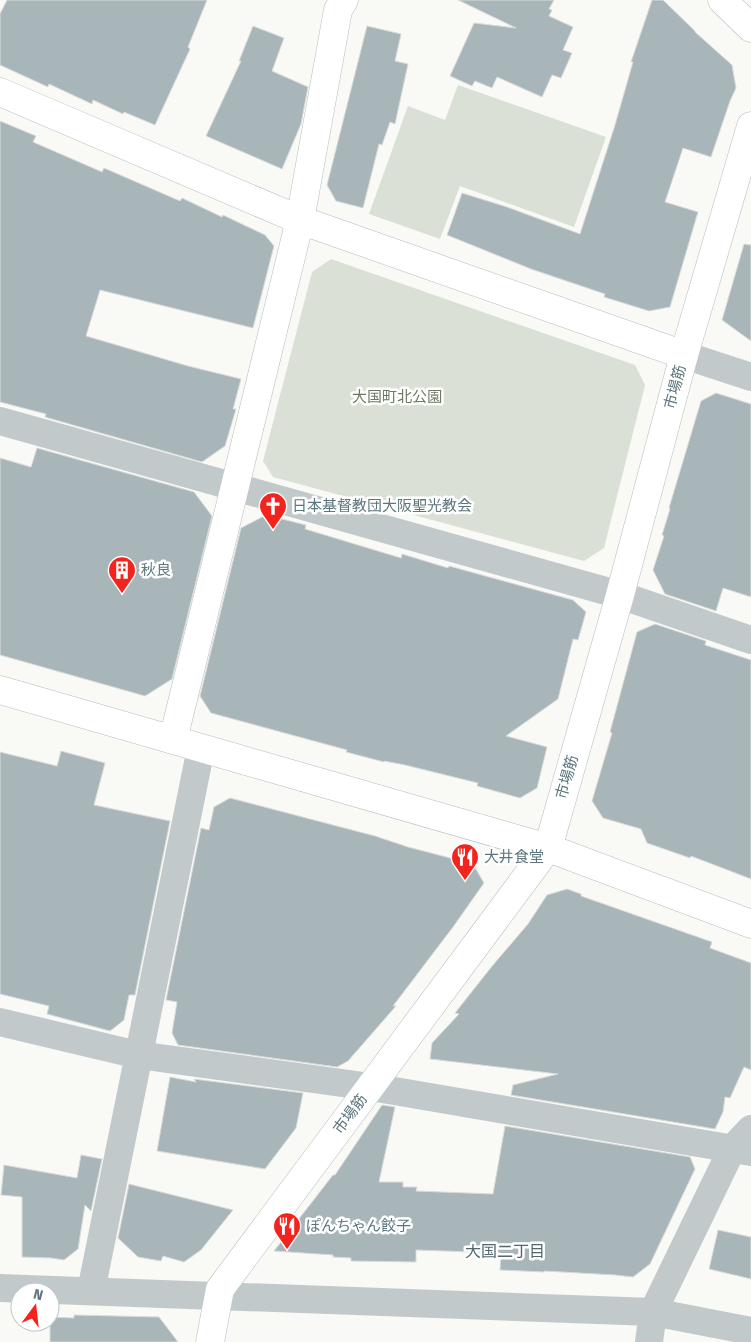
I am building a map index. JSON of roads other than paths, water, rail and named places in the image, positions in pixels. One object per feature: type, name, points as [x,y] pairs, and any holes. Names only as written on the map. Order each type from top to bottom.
[{"type":"street","points":[[722,0],[751,28]]},
{"type":"street","points":[[173,740],[300,220],[338,3]]},
{"type":"street","points":[[0,92],[300,220],[751,377]]},
{"type":"street","name":"市場筋","points":[[210,1342],[220,1289],[548,848],[620,594],[684,355],[751,126]]},
{"type":"street","points":[[0,421],[620,594],[751,640]]},
{"type":"street","points":[[0,690],[548,848],[751,924]]},
{"type":"street","points":[[92,1291],[201,748]]},
{"type":"street","points":[[0,1022],[138,1055],[370,1087],[742,1150]]},
{"type":"street","points":[[649,1342],[653,1312],[742,1150],[751,1129]]},
{"type":"street","points":[[0,1288],[653,1312],[751,1332]]},
{"type":"place","name":"日本基督教団大阪聖光教会","points":[[273,530]]},
{"type":"place","name":"秋良","points":[[122,594]]},
{"type":"place","name":"大井食堂","points":[[465,881]]},
{"type":"place","name":"ぽんちゃん餃子","points":[[287,1250]]},
{"type":"district","name":"大国二丁目","points":[[505,1251]]},
{"type":"park label","name":"大国町北公園","points":[[397,397]]}]
